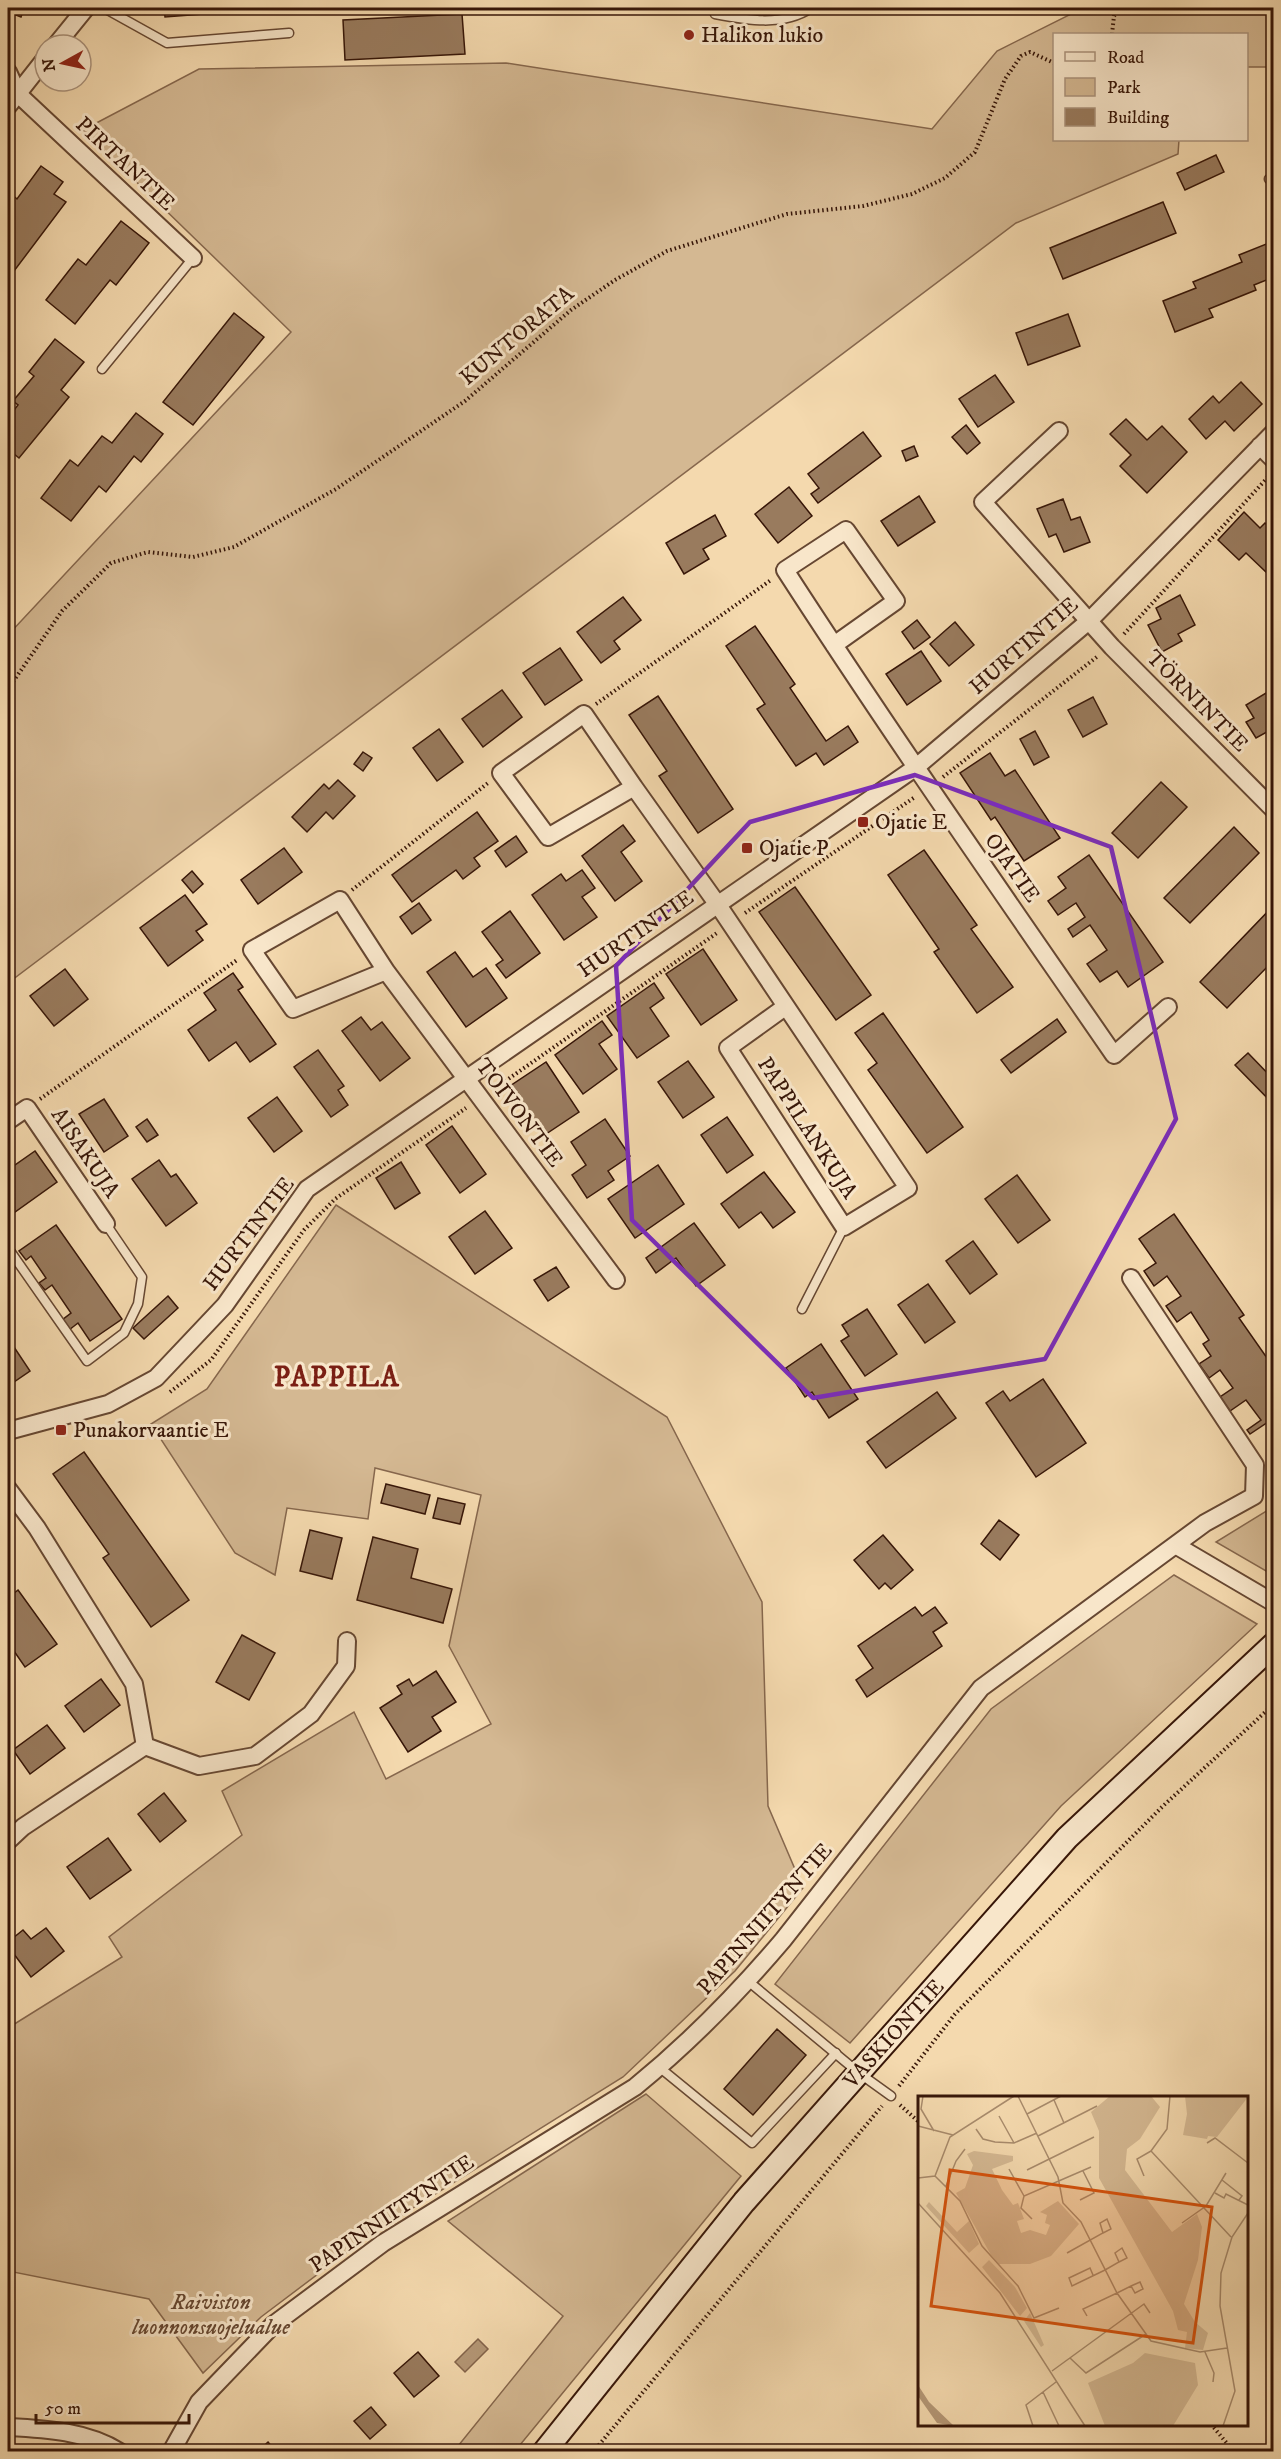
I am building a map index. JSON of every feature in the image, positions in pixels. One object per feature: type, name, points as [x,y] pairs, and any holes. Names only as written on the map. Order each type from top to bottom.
[{"type":"main road","name":"VASKIONTIE","points":[[544,2451],[744,2202],[1067,1838],[1274,1644]]},
{"type":"street","points":[[66,33],[86,8]]},
{"type":"street","name":"PIRTANTIE","points":[[8,72],[13,100],[193,258]]},
{"type":"street","points":[[13,100],[33,74]]},
{"type":"street","name":"TÖRNINTIE","points":[[1059,431],[982,502],[1112,647],[1274,810]]},
{"type":"street","name":"HURTINTIE","points":[[8,1431],[108,1404],[156,1378],[225,1305],[307,1190],[915,768],[1090,620],[1274,432]]},
{"type":"street","points":[[1260,446],[1274,460]]},
{"type":"street","points":[[785,570],[846,530],[896,601],[834,645]]},
{"type":"street","name":"OJATIE","points":[[785,570],[915,768],[1114,1055],[1167,1007]]},
{"type":"street","points":[[584,714],[501,773],[548,837],[634,787]]},
{"type":"street","name":"PAPPILANKUJA","points":[[584,714],[718,904],[908,1188],[844,1227],[728,1048],[786,1007]]},
{"type":"street","points":[[340,900],[252,950],[293,1009],[386,971]]},
{"type":"street","name":"TOIVONTIE","points":[[340,900],[386,971],[616,1280]]},
{"type":"street","points":[[8,1121],[27,1108]]},
{"type":"street","name":"AISAKUJA","points":[[27,1108],[106,1224]]},
{"type":"street","name":"PAPINNIITYNTIE","points":[[171,2451],[199,2402],[273,2325],[383,2242],[635,2086],[658,2067],[748,1981],[783,1940],[981,1688],[1177,1546],[1205,1523],[1254,1496],[1255,1465],[1131,1278]]},
{"type":"street","points":[[8,1489],[37,1528],[134,1684],[145,1746]]},
{"type":"street","points":[[1177,1546],[1274,1603]]},
{"type":"street","points":[[145,1746],[199,1766],[255,1756],[311,1714],[346,1665],[347,1641]]},
{"type":"street","points":[[8,1841],[23,1827],[145,1746]]},
{"type":"street","points":[[8,2427],[52,2430],[101,2440],[120,2451]]},
{"type":"lane","points":[[104,8],[167,43],[289,33]]},
{"type":"lane","points":[[715,14],[753,21],[784,18],[805,12],[810,8]]},
{"type":"lane","points":[[102,369],[193,258]]},
{"type":"lane","points":[[8,1248],[87,1362],[124,1333],[138,1304],[142,1277],[106,1224]]},
{"type":"lane","points":[[802,1309],[844,1227]]},
{"type":"lane","points":[[748,1981],[859,2073],[891,2096]]},
{"type":"lane","points":[[658,2067],[752,2143],[836,2053]]},
{"type":"path","points":[[1112,33],[1114,16],[1121,8]]},
{"type":"path","name":"KUNTORATA","points":[[8,688],[62,611],[111,563],[148,552],[194,557],[234,547],[345,483],[465,401],[571,310],[615,280],[668,251],[787,214],[863,206],[912,194],[945,178],[975,152],[1005,79],[1021,56],[1030,52],[1053,63]]},
{"type":"path","name":"HURTINTIE","points":[[166,1395],[211,1360],[304,1230],[335,1199],[929,788],[1112,647],[1274,471]]},
{"type":"path","points":[[584,714],[785,570]]},
{"type":"path","points":[[340,900],[501,773]]},
{"type":"path","points":[[27,1108],[252,950]]},
{"type":"path","name":"VASKIONTIE","points":[[593,2451],[891,2096],[955,2013],[1163,1806],[1274,1704]]},
{"type":"path","points":[[891,2096],[918,2121]]},
{"type":"path","points":[[1213,2426],[1234,2451]]},
{"type":"highlighted area","points":[[915,775],[1111,847],[1176,1119],[1045,1359],[813,1398],[632,1220],[616,966],[750,822]]},
{"type":"green space","points":[[1083,8],[1273,8],[1273,67],[1248,67],[1248,33],[1053,33],[1053,141],[1179,141],[1178,154],[1016,223],[8,983],[8,635],[291,332],[83,130],[199,69],[506,63],[932,129],[997,51]]},
{"type":"green space","name":"Raiviston luonnonsuojelualue","points":[[336,1205],[667,1417],[762,1602],[768,1806],[803,1888],[735,1971],[623,2077],[371,2234],[261,2317],[203,2373],[149,2299],[8,2271],[8,2028],[122,1957],[109,1937],[242,1835],[222,1791],[354,1712],[386,1779],[491,1724],[449,1646],[481,1495],[375,1468],[368,1519],[287,1508],[275,1575],[235,1553],[151,1424],[207,1389]]},
{"type":"green space","points":[[1273,1507],[1273,1575],[1216,1542]]},
{"type":"green space","points":[[1174,1575],[1257,1624],[1061,1806],[850,2043],[775,1984],[991,1709]]},
{"type":"green space","points":[[646,2094],[741,2176],[515,2451],[454,2451],[563,2316],[448,2221]]},
{"type":"shaded area","points":[[478,2339],[488,2349],[465,2372],[455,2362]]},
{"type":"building","points":[[8,8],[24,8],[21,17],[8,12]]},
{"type":"building","points":[[164,8],[281,8],[165,17]]},
{"type":"building","points":[[462,14],[465,54],[345,60],[343,20]]},
{"type":"building","points":[[1216,155],[1224,172],[1185,190],[1177,173]]},
{"type":"building","points":[[41,166],[63,182],[54,194],[66,202],[8,279],[8,191],[17,199]]},
{"type":"building","points":[[1163,202],[1176,233],[1063,279],[1050,248]]},
{"type":"building","points":[[121,221],[149,243],[116,285],[110,280],[75,324],[46,300],[78,259],[86,265]]},
{"type":"building","points":[[1274,241],[1274,277],[1254,285],[1256,290],[1209,309],[1213,317],[1175,332],[1163,301],[1196,288],[1193,282],[1242,262],[1239,255]]},
{"type":"building","points":[[234,313],[264,337],[193,425],[163,402]]},
{"type":"building","points":[[1068,314],[1080,346],[1028,365],[1016,333]]},
{"type":"building","points":[[55,339],[84,362],[61,390],[69,397],[19,458],[8,449],[8,418],[18,405],[13,401],[34,376],[29,372]]},
{"type":"building","points":[[995,375],[1014,402],[978,427],[959,399]]},
{"type":"building","points":[[1241,382],[1262,404],[1234,431],[1225,421],[1206,439],[1189,419],[1213,396],[1219,403]]},
{"type":"building","points":[[136,413],[163,434],[141,462],[134,456],[106,492],[99,486],[71,521],[41,498],[70,460],[78,466],[102,436],[112,443]]},
{"type":"building","points":[[1126,419],[1147,440],[1162,426],[1187,452],[1147,493],[1120,466],[1131,455],[1110,434]]},
{"type":"building","points":[[966,425],[980,443],[967,454],[952,437]]},
{"type":"building","points":[[863,432],[881,456],[818,503],[811,494],[819,488],[808,474]]},
{"type":"building","points":[[914,446],[918,456],[906,461],[902,451]]},
{"type":"building","points":[[789,487],[812,516],[778,543],[755,514]]},
{"type":"building","points":[[919,496],[935,522],[898,546],[881,521]]},
{"type":"building","points":[[1063,499],[1071,520],[1080,517],[1090,542],[1064,552],[1056,534],[1049,537],[1037,509]]},
{"type":"building","points":[[1244,512],[1260,528],[1265,523],[1274,531],[1274,567],[1267,573],[1246,553],[1239,560],[1218,540]]},
{"type":"building","points":[[715,515],[726,536],[703,549],[709,559],[684,574],[666,543]]},
{"type":"building","points":[[1180,595],[1195,625],[1178,634],[1182,641],[1162,652],[1148,625],[1161,619],[1156,608]]},
{"type":"building","points":[[623,597],[641,620],[614,641],[620,649],[601,663],[577,632]]},
{"type":"building","points":[[917,620],[930,637],[914,649],[902,632]]},
{"type":"building","points":[[955,622],[974,645],[949,666],[930,644]]},
{"type":"building","points":[[755,626],[795,684],[790,688],[826,741],[848,726],[858,742],[824,765],[816,753],[796,766],[757,709],[765,704],[726,646]]},
{"type":"building","points":[[560,648],[582,680],[545,705],[523,673]]},
{"type":"building","points":[[921,651],[941,681],[907,705],[886,674]]},
{"type":"building","points":[[502,690],[522,717],[483,747],[462,719]]},
{"type":"building","points":[[1266,693],[1274,707],[1274,728],[1256,738],[1246,722],[1254,718],[1246,705]]},
{"type":"building","points":[[658,696],[733,809],[698,833],[659,776],[667,771],[629,715]]},
{"type":"building","points":[[1093,697],[1107,724],[1083,737],[1068,710]]},
{"type":"building","points":[[439,729],[463,762],[437,781],[413,748]]},
{"type":"building","points":[[1035,731],[1049,757],[1034,765],[1020,739]]},
{"type":"building","points":[[363,752],[372,758],[363,771],[354,764]]},
{"type":"building","points":[[990,753],[1005,776],[1015,770],[1060,838],[1024,861],[995,817],[991,820],[960,773]]},
{"type":"building","points":[[338,780],[355,796],[333,819],[326,812],[307,832],[292,817],[324,784],[329,789]]},
{"type":"building","points":[[1161,782],[1187,807],[1138,858],[1112,833]]},
{"type":"building","points":[[477,812],[498,841],[474,858],[480,866],[463,879],[456,870],[412,902],[392,875]]},
{"type":"building","points":[[623,825],[635,841],[621,852],[642,881],[615,901],[582,856]]},
{"type":"building","points":[[1234,827],[1259,853],[1190,923],[1164,898]]},
{"type":"building","points":[[516,836],[527,852],[506,867],[495,851]]},
{"type":"building","points":[[284,848],[302,872],[258,904],[241,880]]},
{"type":"building","points":[[924,850],[977,925],[971,929],[1013,987],[977,1013],[934,952],[939,949],[888,875]]},
{"type":"building","points":[[1089,855],[1163,962],[1128,987],[1117,971],[1100,982],[1087,964],[1107,950],[1090,925],[1073,937],[1068,929],[1085,917],[1076,903],[1058,915],[1048,901],[1066,888],[1058,877]]},
{"type":"building","points":[[582,870],[595,888],[582,897],[597,917],[564,940],[532,895],[561,874],[566,881]]},
{"type":"building","points":[[192,871],[203,884],[193,893],[182,880]]},
{"type":"building","points":[[795,887],[871,995],[836,1020],[759,912]]},
{"type":"building","points":[[185,895],[207,924],[196,931],[203,940],[168,966],[140,928]]},
{"type":"building","points":[[419,903],[431,920],[412,934],[400,917]]},
{"type":"building","points":[[1274,905],[1274,960],[1227,1008],[1200,982]]},
{"type":"building","points":[[510,911],[540,953],[506,978],[496,965],[503,960],[482,932]]},
{"type":"building","points":[[703,949],[737,1000],[701,1025],[666,974]]},
{"type":"building","points":[[455,952],[473,977],[486,968],[507,998],[466,1027],[427,972]]},
{"type":"building","points":[[65,969],[88,999],[54,1026],[30,996]]},
{"type":"building","points":[[233,973],[243,987],[238,990],[276,1044],[250,1062],[236,1042],[209,1061],[188,1030],[216,1010],[204,993]]},
{"type":"building","points":[[654,983],[664,998],[650,1008],[669,1036],[637,1058],[607,1016]]},
{"type":"building","points":[[883,1013],[963,1127],[927,1153],[868,1070],[877,1063],[855,1033]]},
{"type":"building","points":[[361,1017],[371,1030],[382,1022],[410,1058],[380,1081],[342,1031]]},
{"type":"building","points":[[1057,1019],[1066,1032],[1011,1073],[1001,1060]]},
{"type":"building","points":[[602,1021],[612,1035],[599,1044],[617,1069],[583,1094],[555,1055]]},
{"type":"building","points":[[318,1050],[344,1086],[338,1090],[348,1105],[331,1117],[294,1067]]},
{"type":"building","points":[[1248,1053],[1274,1080],[1274,1105],[1235,1065]]},
{"type":"building","points":[[688,1061],[714,1097],[683,1118],[658,1082]]},
{"type":"building","points":[[546,1062],[579,1112],[543,1136],[510,1086]]},
{"type":"building","points":[[277,1097],[302,1131],[274,1152],[248,1118]]},
{"type":"building","points":[[104,1099],[128,1136],[104,1152],[79,1114]]},
{"type":"building","points":[[727,1117],[753,1155],[727,1173],[701,1135]]},
{"type":"building","points":[[147,1119],[158,1135],[147,1142],[136,1127]]},
{"type":"building","points":[[605,1119],[630,1156],[608,1171],[614,1180],[587,1198],[572,1175],[586,1165],[571,1142]]},
{"type":"building","points":[[452,1126],[486,1174],[460,1193],[426,1145]]},
{"type":"building","points":[[35,1151],[57,1182],[8,1217],[8,1170]]},
{"type":"building","points":[[159,1160],[171,1177],[176,1174],[197,1203],[166,1226],[132,1179]]},
{"type":"building","points":[[401,1162],[420,1193],[395,1209],[376,1178]]},
{"type":"building","points":[[658,1165],[684,1204],[635,1238],[608,1199]]},
{"type":"building","points":[[764,1172],[795,1212],[773,1228],[761,1212],[739,1228],[721,1204]]},
{"type":"building","points":[[1017,1175],[1050,1220],[1018,1243],[985,1199]]},
{"type":"building","points":[[485,1211],[512,1248],[475,1274],[449,1237]]},
{"type":"building","points":[[1174,1214],[1244,1315],[1239,1318],[1274,1368],[1274,1418],[1250,1434],[1247,1430],[1261,1420],[1246,1400],[1230,1411],[1220,1397],[1233,1388],[1220,1370],[1209,1378],[1199,1364],[1211,1356],[1203,1344],[1209,1340],[1191,1312],[1177,1322],[1166,1306],[1181,1296],[1167,1276],[1154,1286],[1144,1271],[1156,1263],[1139,1239]]},
{"type":"building","points":[[694,1223],[725,1265],[696,1286],[676,1258],[656,1273],[646,1258]]},
{"type":"building","points":[[56,1225],[122,1319],[90,1341],[78,1323],[69,1330],[62,1320],[71,1313],[52,1285],[45,1290],[39,1283],[46,1278],[31,1256],[26,1260],[19,1251]]},
{"type":"building","points":[[973,1241],[997,1274],[970,1294],[946,1261]]},
{"type":"building","points":[[556,1267],[569,1287],[548,1301],[534,1280]]},
{"type":"building","points":[[928,1284],[955,1322],[925,1343],[898,1305]]},
{"type":"building","points":[[168,1296],[178,1308],[144,1339],[133,1328]]},
{"type":"building","points":[[867,1309],[897,1354],[865,1376],[841,1341],[849,1336],[842,1325]]},
{"type":"building","points":[[8,1338],[30,1371],[8,1386]]},
{"type":"building","points":[[821,1344],[858,1399],[829,1418],[812,1392],[805,1397],[786,1368]]},
{"type":"building","points":[[1043,1379],[1086,1443],[1036,1477],[986,1403],[1003,1391],[1010,1401]]},
{"type":"building","points":[[937,1392],[956,1418],[886,1468],[867,1442]]},
{"type":"building","points":[[84,1452],[189,1600],[151,1627],[103,1558],[109,1554],[53,1474]]},
{"type":"building","points":[[386,1484],[430,1495],[425,1514],[381,1503]]},
{"type":"building","points":[[438,1498],[465,1504],[460,1524],[433,1518]]},
{"type":"building","points":[[999,1520],[1019,1535],[1000,1560],[981,1544]]},
{"type":"building","points":[[310,1530],[342,1538],[332,1579],[300,1571]]},
{"type":"building","points":[[883,1535],[913,1570],[891,1589],[885,1583],[879,1589],[854,1560]]},
{"type":"building","points":[[373,1537],[418,1549],[411,1578],[452,1589],[443,1623],[357,1600]]},
{"type":"building","points":[[18,1590],[57,1644],[25,1667],[14,1651],[8,1655],[10,1641],[8,1638],[8,1598]]},
{"type":"building","points":[[915,1607],[922,1616],[935,1607],[947,1623],[933,1632],[942,1646],[867,1697],[856,1680],[873,1668],[858,1646]]},
{"type":"building","points":[[242,1635],[275,1653],[249,1700],[216,1682]]},
{"type":"building","points":[[436,1671],[456,1702],[432,1717],[441,1731],[408,1752],[380,1708],[402,1694],[397,1686],[409,1679],[413,1686]]},
{"type":"building","points":[[101,1679],[120,1705],[84,1732],[65,1706]]},
{"type":"building","points":[[47,1725],[65,1748],[30,1774],[13,1750]]},
{"type":"building","points":[[164,1793],[186,1821],[160,1842],[138,1814]]},
{"type":"building","points":[[108,1838],[131,1870],[90,1899],[67,1867]]},
{"type":"building","points":[[46,1928],[64,1951],[31,1977],[8,1946],[8,1942],[23,1930],[31,1939]]},
{"type":"building","points":[[777,2029],[806,2055],[753,2115],[724,2089]]},
{"type":"building","points":[[418,2352],[439,2376],[414,2397],[394,2373]]},
{"type":"building","points":[[371,2407],[386,2425],[370,2439],[354,2421]]},
{"type":"building","points":[[268,2442],[276,2452],[257,2452]]},
{"type":"place","name":"Halikon lukio","points":[[689,35]]},
{"type":"place","name":"Ojatie E","points":[[863,822]]},
{"type":"place","name":"Ojatie P","points":[[747,848]]},
{"type":"place","name":"Punakorvaantie E","points":[[61,1430]]},
{"type":"district","name":"PAPPILA","points":[[337,1377]]}]
